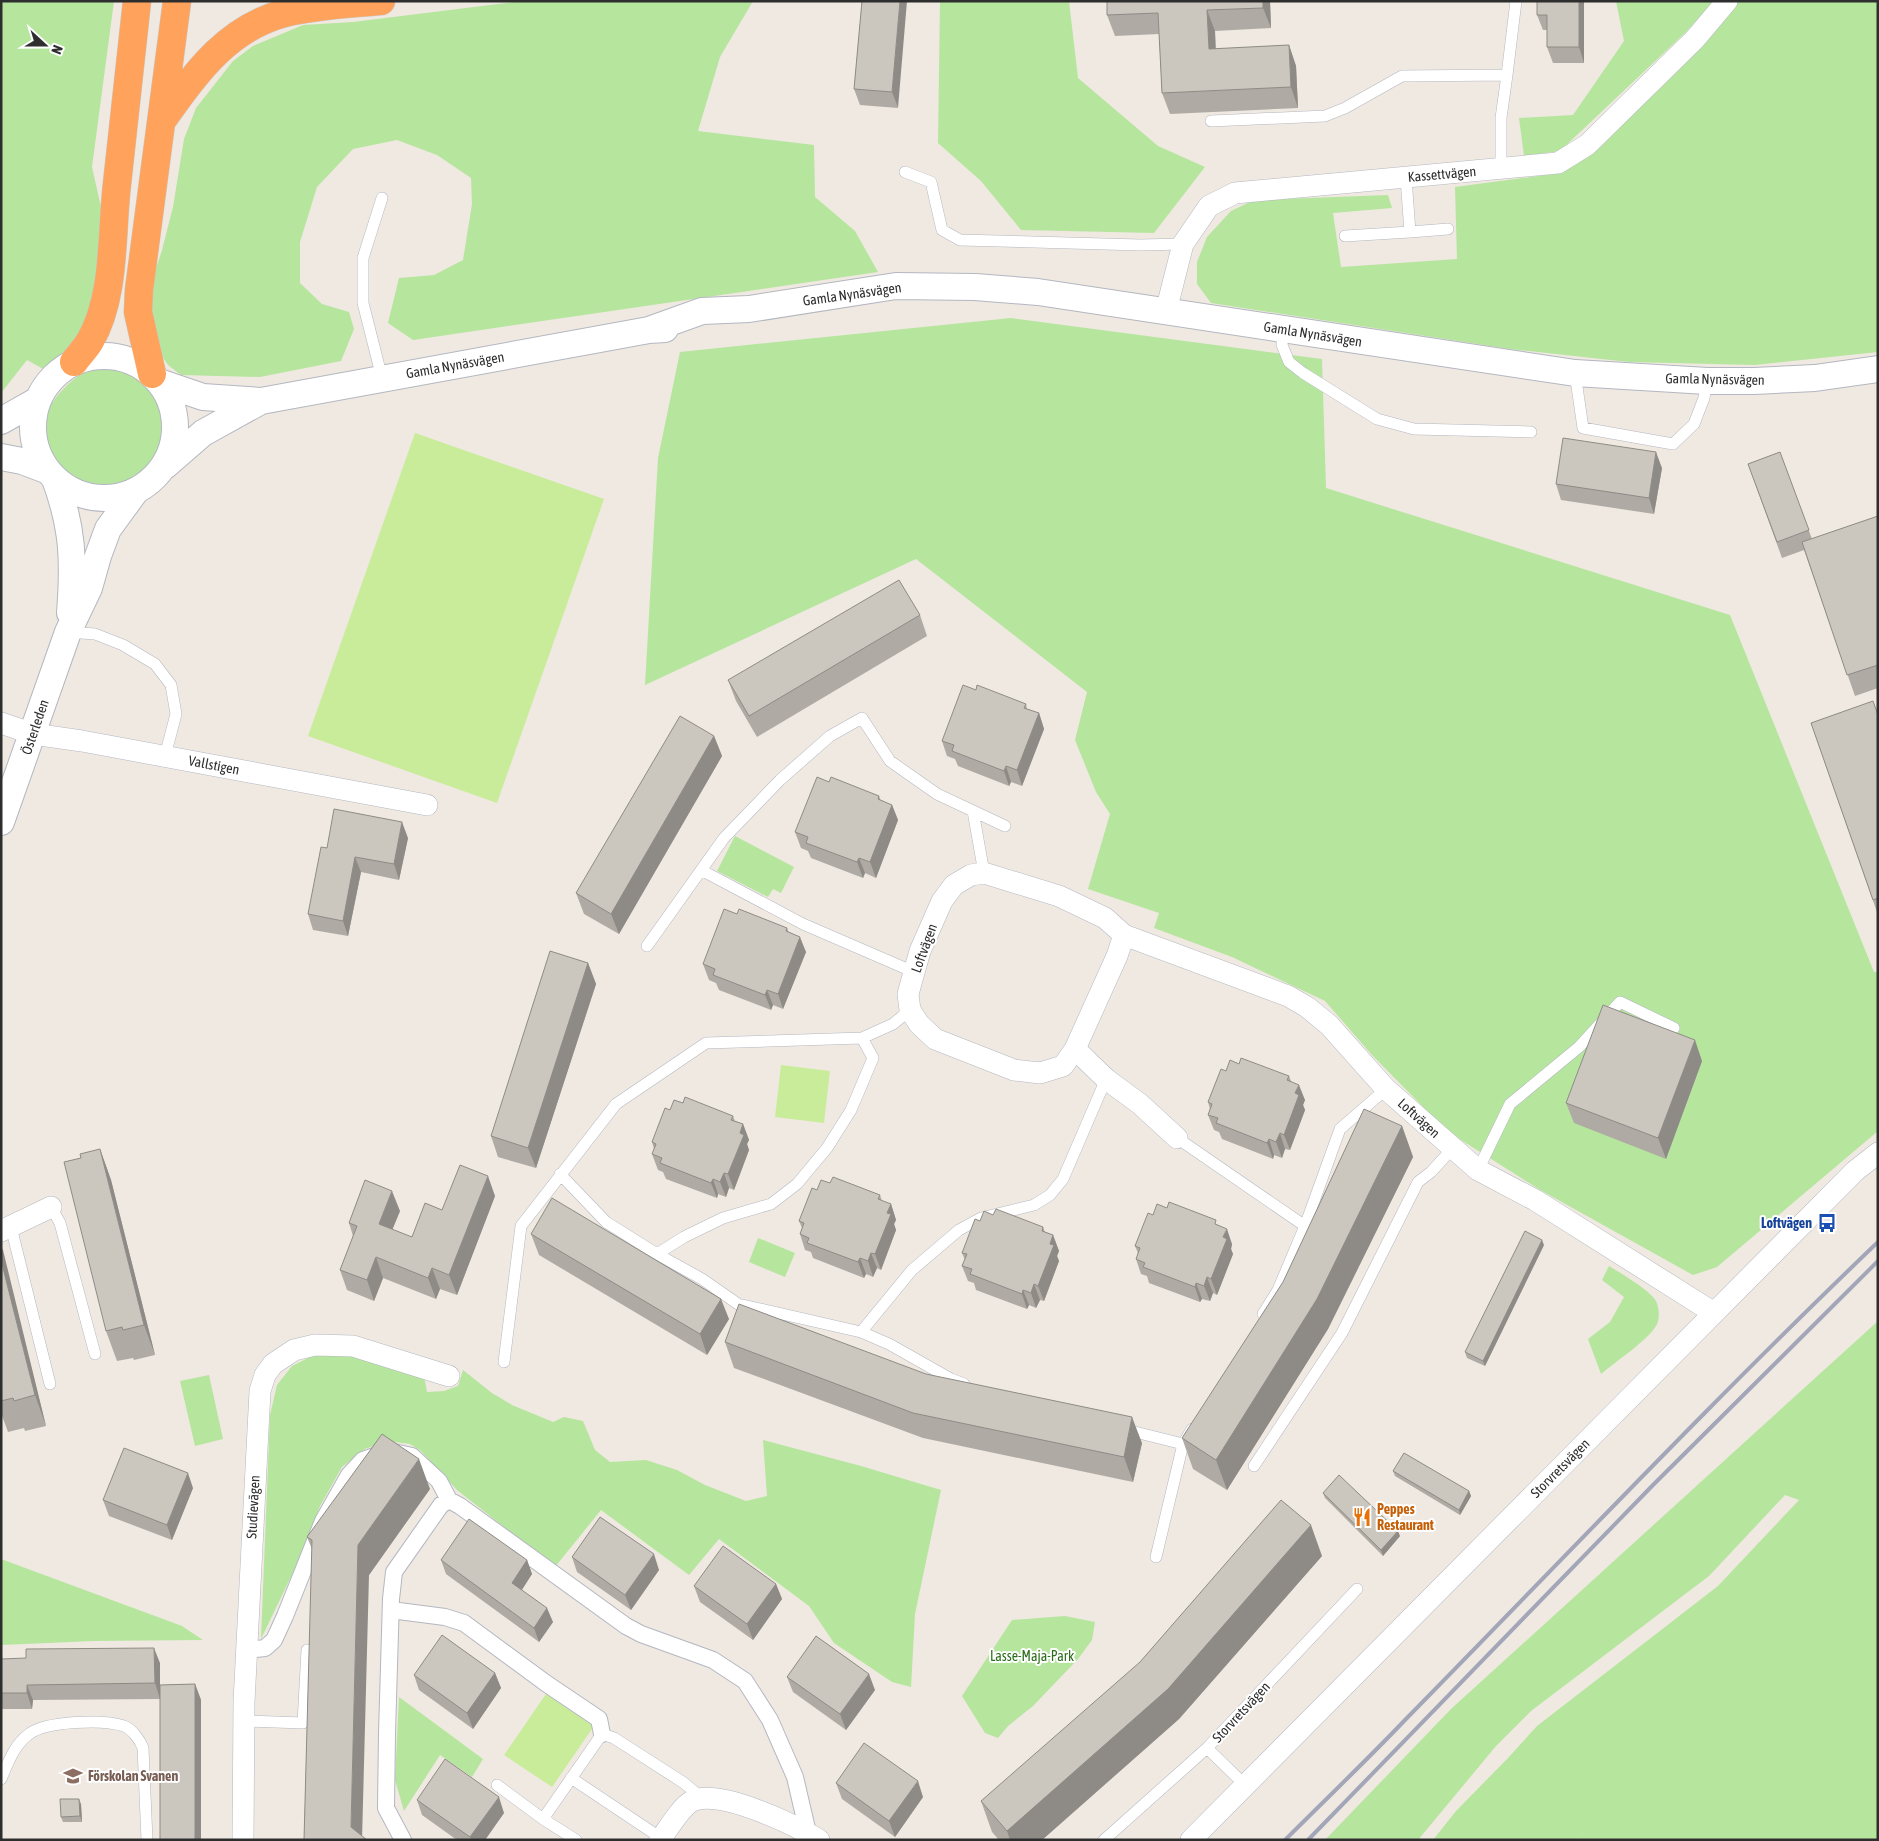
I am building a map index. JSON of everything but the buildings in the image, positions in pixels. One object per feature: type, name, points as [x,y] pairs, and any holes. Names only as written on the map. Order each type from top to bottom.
[{"type":"highway","points":[[74,362],[90,341],[101,315],[107,289],[137,1]]},
{"type":"highway","points":[[156,378],[138,312],[138,290],[177,1]]},
{"type":"highway","points":[[161,122],[198,71],[220,48],[248,28],[284,14],[314,8],[381,1]]},
{"type":"street","name":"Kassettvägen","points":[[1166,311],[1182,244],[1209,206],[1235,194],[1558,163],[1587,145],[1695,39],[1727,1]]},
{"type":"street","name":"Gamla Nynäsvägen","points":[[156,378],[203,396],[261,401],[649,330],[704,328],[749,309],[896,286],[975,287],[1038,292],[1575,373],[1707,381],[1754,381],[1815,378],[1878,369]]},
{"type":"street","points":[[1,457],[22,461],[50,474],[75,493],[93,498],[111,498],[135,492],[155,477],[163,468],[173,446],[175,421],[170,400],[156,378],[130,360],[116,357],[88,358],[74,362],[61,370],[50,380],[38,400],[32,421],[35,448],[50,474]]},
{"type":"street","points":[[1,421],[38,400]]},
{"type":"street","name":"Gamla Nynäsvägen","points":[[163,468],[203,433],[261,401]]},
{"type":"street","name":"Österleden","points":[[50,474],[64,503],[73,555],[68,632]]},
{"type":"street","name":"Österleden","points":[[1,822],[68,632],[89,588],[108,529],[135,492]]},
{"type":"street","name":"Vallstigen","points":[[1,723],[33,734],[165,756],[427,805]]},
{"type":"street","name":"Loftvägen","points":[[910,1010],[908,994],[920,951],[942,902],[954,886],[971,875],[984,873],[1059,896],[1104,918],[1124,936],[1288,996],[1307,1006],[1329,1024],[1386,1089],[1478,1170],[1535,1200],[1714,1313]]},
{"type":"street","points":[[910,1010],[919,1024],[935,1038],[1014,1070],[1040,1073],[1055,1070],[1063,1066],[1075,1049],[1117,956],[1124,936]]},
{"type":"street","points":[[1075,1049],[1106,1078],[1140,1104],[1178,1138]]},
{"type":"street","name":"Storvretsvägen","points":[[1191,1840],[1855,1171],[1878,1152]]},
{"type":"street","points":[[6,1229],[51,1207]]},
{"type":"street","name":"Studievägen","points":[[243,1840],[244,1721],[247,1650],[260,1391],[265,1375],[273,1364],[294,1350],[314,1344],[353,1346],[449,1376]]},
{"type":"street","points":[[247,1650],[265,1648],[274,1640],[323,1521],[349,1475],[363,1460],[389,1451],[412,1456],[439,1481],[449,1500],[626,1626],[641,1634],[713,1660],[745,1681],[770,1720],[795,1776],[814,1836]]},
{"type":"street","points":[[403,1840],[386,1808],[391,1610],[394,1572],[441,1505],[449,1500]]},
{"type":"street","points":[[391,1610],[445,1617],[464,1623],[546,1684],[599,1719],[602,1734]]},
{"type":"street","points":[[660,1839],[690,1802],[702,1798],[718,1799],[740,1804],[814,1836]]},
{"type":"lane","points":[[1501,169],[1501,118],[1516,1]]},
{"type":"lane","points":[[1211,121],[1325,116],[1345,108],[1402,76],[1508,75]]},
{"type":"lane","points":[[905,172],[931,182],[942,230],[960,240],[1140,245],[1182,244]]},
{"type":"lane","points":[[1406,178],[1410,232]]},
{"type":"lane","points":[[382,198],[363,258],[363,303],[382,378]]},
{"type":"lane","points":[[1345,236],[1448,229]]},
{"type":"lane","points":[[1283,329],[1282,345],[1289,362],[1303,373],[1377,419],[1414,429],[1531,432]]},
{"type":"lane","points":[[1575,373],[1583,428],[1673,444],[1694,424],[1704,398],[1707,381]]},
{"type":"lane","points":[[68,632],[95,634],[123,645],[155,664],[171,685],[176,714],[165,756]]},
{"type":"lane","points":[[647,946],[724,838],[780,780],[830,736],[862,718],[890,761],[937,794],[1005,826]]},
{"type":"lane","points":[[973,811],[984,873]]},
{"type":"lane","points":[[701,870],[803,924],[914,972]]},
{"type":"lane","points":[[1478,1170],[1510,1104],[1578,1047],[1620,1002],[1674,1028]]},
{"type":"lane","points":[[504,1362],[520,1226],[616,1104],[706,1043],[862,1038],[893,1024],[910,1010]]},
{"type":"lane","points":[[657,1254],[723,1218],[771,1204],[797,1184],[827,1148],[851,1110],[873,1058],[862,1038]]},
{"type":"lane","points":[[862,1332],[912,1270],[960,1230],[981,1218],[1034,1205],[1050,1196],[1063,1179],[1106,1078]]},
{"type":"lane","points":[[1258,1322],[1278,1290],[1305,1226],[1340,1129],[1386,1089]]},
{"type":"lane","points":[[1178,1138],[1305,1226]]},
{"type":"lane","points":[[1254,1466],[1342,1333],[1418,1182],[1431,1172],[1453,1148]]},
{"type":"lane","points":[[560,1174],[606,1222],[702,1279],[738,1304],[862,1332],[889,1344],[951,1379],[977,1390]]},
{"type":"lane","points":[[51,1207],[60,1223],[95,1354]]},
{"type":"lane","points":[[6,1229],[50,1384]]},
{"type":"lane","points":[[1156,1556],[1183,1444],[1198,1419]]},
{"type":"lane","points":[[1108,1425],[1183,1444]]},
{"type":"lane","name":"Storvretsvägen","points":[[1104,1840],[1207,1748],[1357,1589]]},
{"type":"lane","points":[[244,1721],[303,1723],[306,1650]]},
{"type":"lane","points":[[1,1779],[11,1754],[30,1734],[60,1723],[92,1722],[125,1726],[140,1740],[143,1748],[147,1840]]},
{"type":"lane","points":[[544,1819],[602,1734],[614,1738],[684,1783],[702,1798]]},
{"type":"lane","name":"Storvretsvägen","points":[[1207,1748],[1246,1785]]},
{"type":"lane","points":[[572,1778],[660,1839]]},
{"type":"lane","points":[[497,1785],[576,1840]]},
{"type":"green space","points":[[1,1],[114,1],[92,167],[101,207],[97,285],[87,321],[62,356],[45,370],[27,360],[1,393]]},
{"type":"green space","points":[[521,1],[753,1],[720,57],[698,131],[814,145],[815,197],[855,231],[878,272],[413,340],[388,323],[399,278],[434,275],[463,260],[472,204],[471,178],[437,155],[397,140],[353,149],[317,187],[300,242],[300,283],[322,304],[349,312],[354,329],[341,361],[260,377],[181,375],[168,365],[158,350],[152,316],[152,281],[173,207],[184,139],[196,108],[233,61],[253,46],[303,25],[353,22]]},
{"type":"green space","points":[[940,1],[1069,1],[1078,78],[1158,146],[1205,167],[1154,233],[1021,230],[981,181],[938,143]]},
{"type":"green space","points":[[1616,1],[1714,1],[1686,32],[1560,151],[1524,156],[1519,118],[1573,115],[1624,41]]},
{"type":"green space","points":[[1736,1],[1878,1],[1878,352],[1755,365],[1629,362],[1510,349],[1211,303],[1197,284],[1197,262],[1207,237],[1231,211],[1254,200],[1388,195],[1392,208],[1333,213],[1341,267],[1457,259],[1455,187],[1561,173]]},
{"type":"green space","points":[[1011,318],[1322,359],[1326,488],[1730,615],[1874,972],[1878,972],[1878,1131],[1717,1267],[1693,1275],[1542,1191],[1461,1140],[1437,1121],[1372,1055],[1325,1001],[1232,957],[1154,928],[1159,913],[1088,889],[1110,814],[1096,792],[1075,740],[1087,692],[916,559],[645,685],[658,458],[680,352]]},
{"type":"green space","points":[[116,366],[145,378],[161,397],[165,420],[161,444],[148,465],[129,481],[106,489],[80,485],[61,472],[49,453],[45,431],[49,409],[60,392],[81,374],[93,368]]},
{"type":"green space","points":[[415,433],[604,499],[497,803],[308,736]]},
{"type":"green space","points":[[735,836],[794,867],[781,893],[773,889],[768,897],[717,871]]},
{"type":"green space","points":[[781,1065],[830,1071],[824,1123],[775,1117]]},
{"type":"green space","points":[[758,1238],[795,1253],[785,1277],[749,1262]]},
{"type":"green space","points":[[1609,1266],[1653,1297],[1657,1303],[1659,1316],[1657,1324],[1647,1336],[1601,1374],[1588,1339],[1610,1322],[1624,1297],[1602,1280]]},
{"type":"green space","points":[[1878,1321],[1878,1840],[1580,1840],[1578,1838],[1576,1840],[1433,1840],[1456,1811],[1537,1726],[1718,1586],[1799,1500],[1785,1495],[1709,1576],[1531,1711],[1496,1746],[1418,1840],[1325,1840],[1451,1709]]},
{"type":"green space","points":[[314,1355],[355,1356],[424,1376],[427,1392],[444,1391],[458,1386],[463,1370],[492,1393],[512,1405],[553,1422],[564,1417],[583,1421],[595,1450],[610,1462],[646,1460],[677,1470],[705,1485],[746,1501],[767,1496],[763,1440],[941,1490],[915,1614],[911,1687],[892,1682],[834,1643],[809,1606],[719,1539],[689,1575],[601,1510],[555,1567],[457,1490],[421,1451],[410,1444],[395,1442],[379,1444],[365,1449],[342,1467],[320,1506],[298,1562],[261,1639],[270,1415],[277,1385],[292,1366]]},
{"type":"green space","points":[[209,1375],[223,1439],[195,1446],[180,1381]]},
{"type":"green space","points":[[1,1559],[182,1626],[203,1640],[94,1641],[1,1645]]},
{"type":"green space","name":"Lasse-Maja-Park","points":[[1065,1616],[1095,1622],[1092,1640],[1078,1659],[1033,1706],[1008,1726],[998,1738],[985,1733],[962,1696],[1012,1620]]},
{"type":"green space","points":[[546,1694],[594,1726],[552,1787],[504,1755]]},
{"type":"green space","points":[[399,1697],[483,1759],[472,1777],[440,1755],[404,1811],[395,1780]]},
{"type":"railway","points":[[1285,1840],[1699,1419],[1878,1242]]},
{"type":"railway","points":[[1308,1840],[1653,1485],[1878,1261]]},
{"type":"place","name":"Loftvägen","points":[[1827,1223]]},
{"type":"place","name":"Peppes Restaurant","points":[[1362,1517]]},
{"type":"place","name":"Förskolan Svanen","points":[[73,1776]]}]
